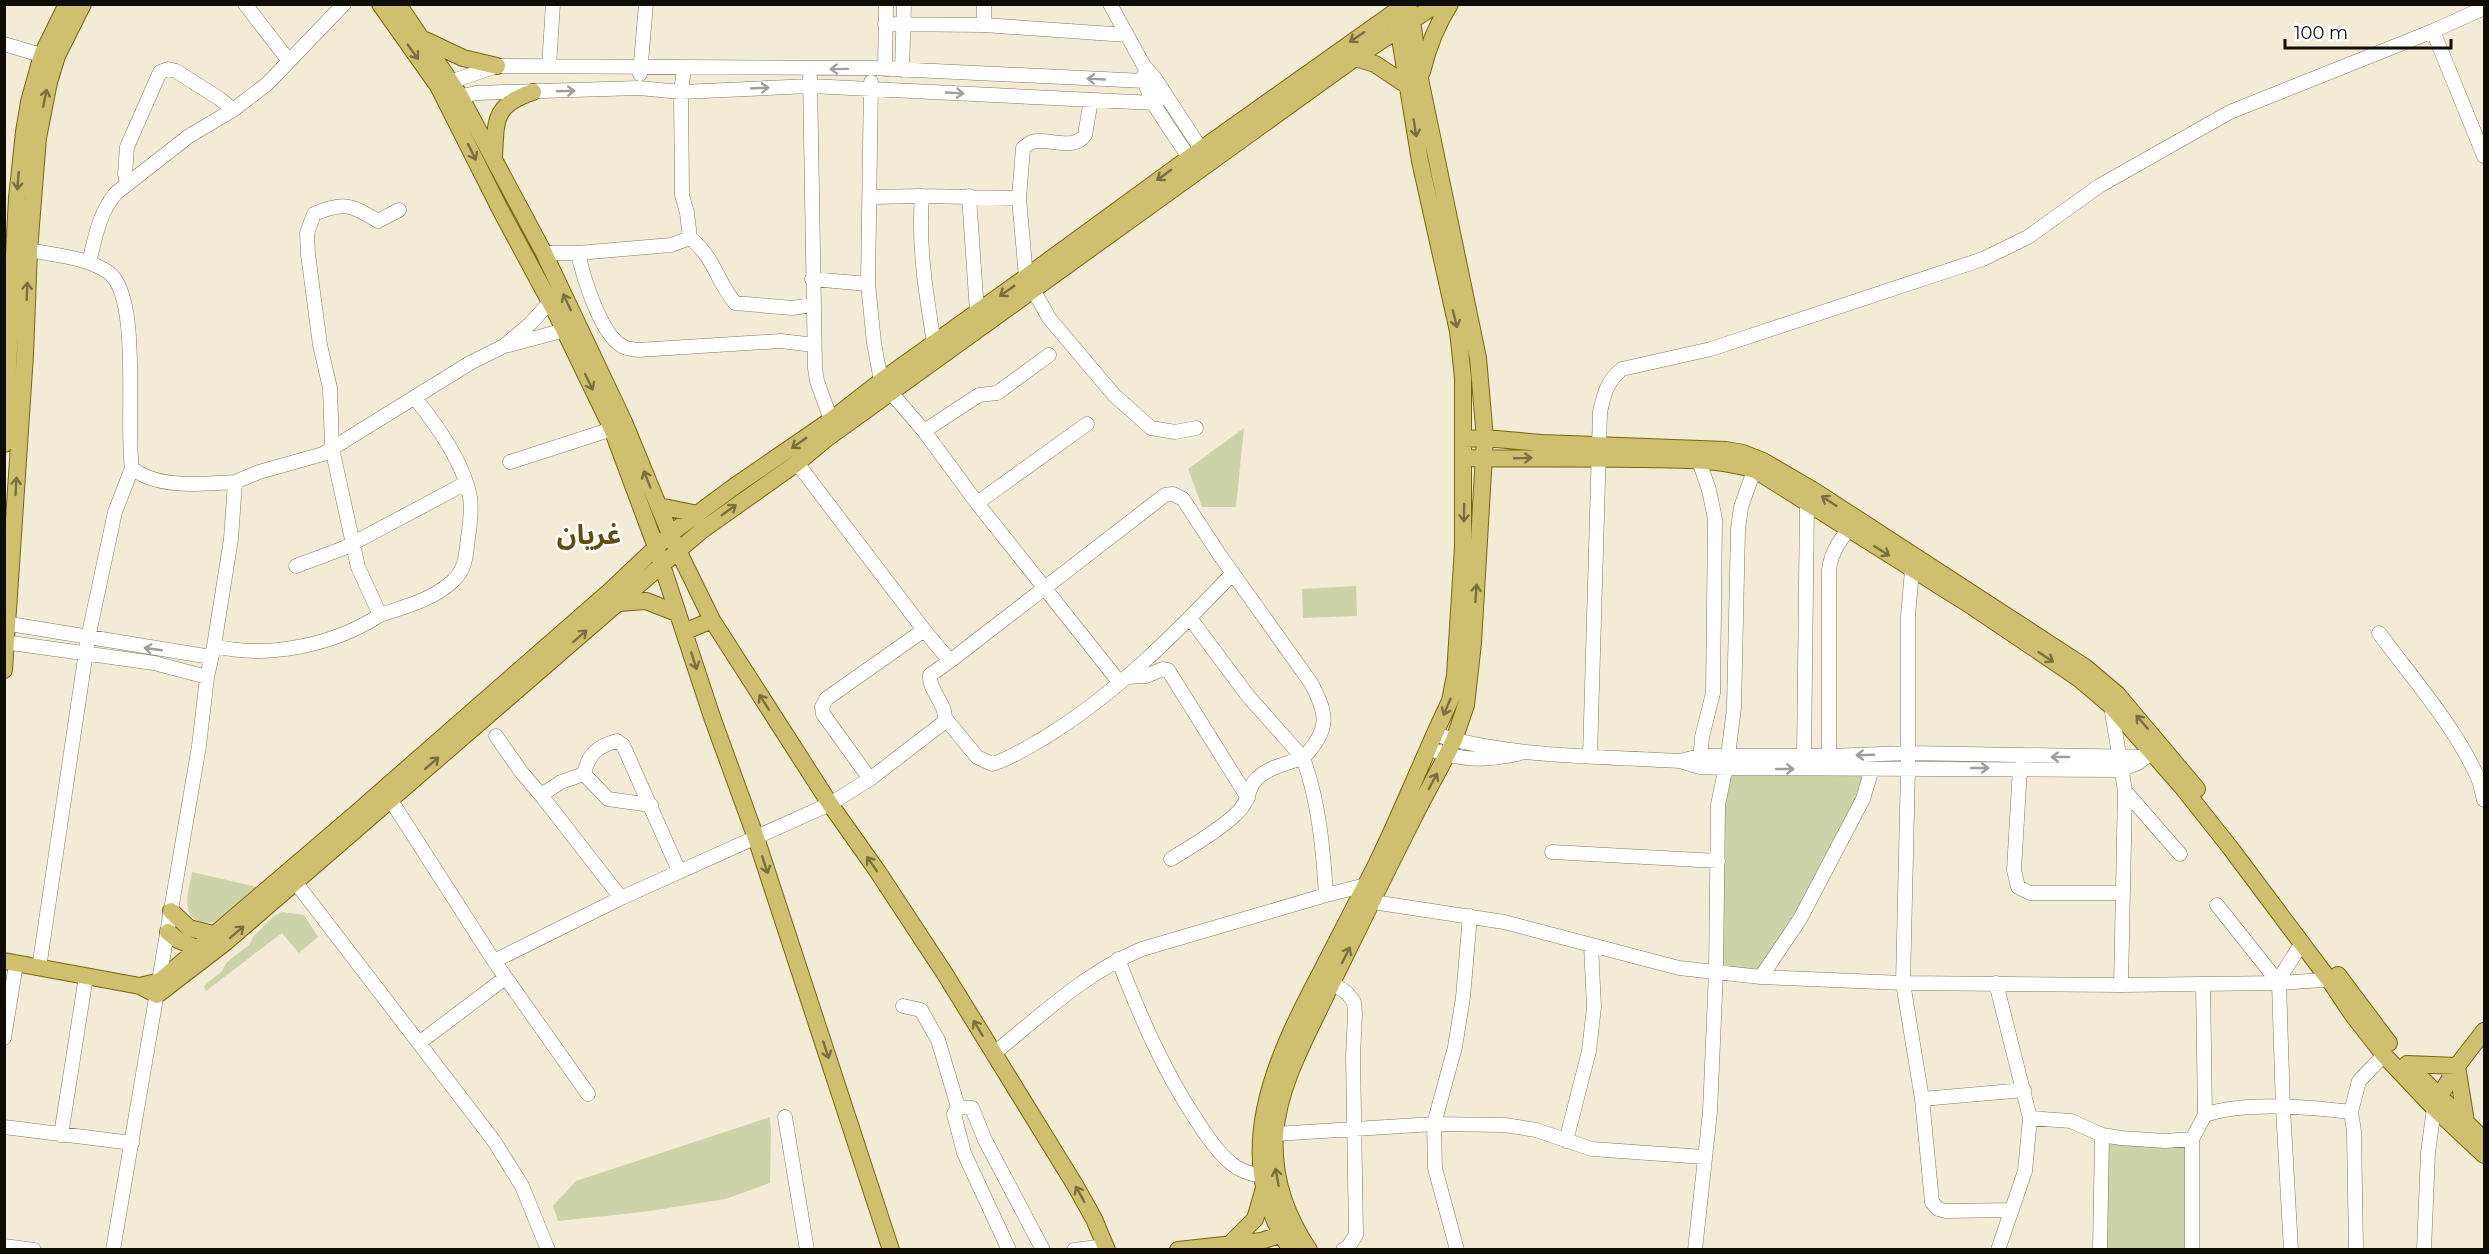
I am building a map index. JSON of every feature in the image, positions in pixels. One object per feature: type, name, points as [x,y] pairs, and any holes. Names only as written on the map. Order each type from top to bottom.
[{"type":"main road","points":[[4,670],[17,355],[19,170],[29,102],[49,58],[67,4]]},
{"type":"main road","points":[[4,444],[29,250],[38,138],[49,82],[49,58],[83,4]]},
{"type":"main road","points":[[380,4],[448,91],[494,159],[544,253],[624,422],[670,534],[712,621],[830,804],[945,974],[1075,1185],[1107,1248],[1124,1250]]},
{"type":"main road","points":[[398,4],[423,39],[501,211],[565,330],[612,429],[656,547],[756,838],[891,1250]]},
{"type":"main road","points":[[10,962],[159,988],[291,876],[610,591],[670,534],[735,486],[825,429],[1030,283],[1355,58],[1437,4]]},
{"type":"main road","points":[[1414,82],[1440,20],[1450,4]]},
{"type":"main road","points":[[886,387],[934,343],[977,312],[1030,283],[1195,153],[1402,6],[1414,82],[1448,255],[1463,378],[1465,459],[1463,547],[1455,675],[1450,701],[1366,885],[1284,1047],[1268,1091],[1262,1123],[1263,1182],[1255,1219],[1232,1244]]},
{"type":"main road","points":[[423,39],[463,58],[497,66]]},
{"type":"main road","points":[[1355,58],[1375,64],[1414,82]]},
{"type":"main road","points":[[494,159],[495,130],[504,105],[533,92]]},
{"type":"main road","points":[[1291,1250],[1275,1163],[1275,1134],[1283,1092],[1298,1054],[1412,821],[1451,748],[1466,705],[1472,653],[1485,438],[1478,358],[1448,255]]},
{"type":"main road","points":[[204,952],[213,934],[390,799],[662,565],[732,508],[797,463],[825,429]]},
{"type":"main road","points":[[1464,439],[1485,438],[1600,452],[1757,465],[1807,502],[1853,524]]},
{"type":"main road","points":[[1465,459],[1600,452],[1726,450],[1757,465],[2085,667],[2117,693],[2152,752],[2285,902],[2335,979],[2352,1014],[2385,1055],[2436,1102],[2466,1122],[2484,1140]]},
{"type":"main road","points":[[659,506],[698,514]]},
{"type":"main road","points":[[1915,564],[1972,607],[2078,678],[2112,706],[2183,788],[2302,943],[2407,1064],[2436,1102],[2484,1155]]},
{"type":"main road","points":[[619,603],[646,601],[677,613]]},
{"type":"main road","points":[[684,632],[712,621]]},
{"type":"main road","points":[[171,910],[189,928],[213,934]]},
{"type":"main road","points":[[168,932],[204,952]]},
{"type":"main road","points":[[2436,1102],[2457,1066],[2484,1031]]},
{"type":"main road","points":[[2407,1064],[2457,1066]]},
{"type":"main road","points":[[2457,1066],[2466,1122]]},
{"type":"main road","points":[[1263,1182],[1286,1226],[1309,1250]]},
{"type":"main road","points":[[1178,1250],[1261,1241],[1286,1226]]},
{"type":"main road","points":[[1232,1244],[1267,1250]]},
{"type":"street","points":[[245,4],[289,61]]},
{"type":"street","points":[[89,263],[96,234],[108,202],[127,183],[189,136],[233,110],[267,84],[344,4]]},
{"type":"street","points":[[549,66],[553,4]]},
{"type":"street","points":[[639,88],[646,4]]},
{"type":"street","points":[[886,4],[879,69],[871,89],[868,284],[874,343],[886,387],[924,431],[977,503],[1124,680]]},
{"type":"street","points":[[902,70],[904,4]]},
{"type":"street","points":[[984,4],[984,26]]},
{"type":"street","points":[[1110,4],[1160,99],[1195,153]]},
{"type":"street","points":[[1590,756],[1600,412],[1604,393],[1611,378],[1622,369],[1711,349],[1983,259],[2028,237],[2099,186],[2230,112],[2433,31],[2484,8]]},
{"type":"street","points":[[885,24],[984,26],[1127,34]]},
{"type":"street","points":[[2433,31],[2484,156]]},
{"type":"street","points":[[4,44],[49,58]]},
{"type":"street","points":[[448,91],[497,66],[879,69],[1149,79]]},
{"type":"street","points":[[684,68],[681,92],[682,195],[690,238],[704,249],[711,259],[728,294],[735,303],[792,308],[812,304]]},
{"type":"street","points":[[127,183],[125,174],[128,147],[159,72],[168,69],[176,71],[233,110]]},
{"type":"street","points":[[810,69],[814,250],[812,304],[817,381],[825,429]]},
{"type":"street","points":[[448,91],[533,92],[639,88],[681,92],[810,86],[1090,100],[1160,99]]},
{"type":"street","points":[[1090,100],[1085,135],[1082,140],[1072,143],[1032,142],[1023,148],[1019,198],[1030,283],[1048,318],[1069,344],[1114,395],[1151,428],[1174,432],[1196,428]]},
{"type":"street","points":[[922,196],[920,227],[922,265],[934,343]]},
{"type":"street","points":[[969,196],[977,312]]},
{"type":"street","points":[[870,197],[1019,198]]},
{"type":"street","points":[[380,615],[358,567],[332,448],[330,388],[320,345],[307,233],[314,214],[329,208],[351,205],[378,221],[399,210]]},
{"type":"street","points":[[544,253],[578,253],[671,245],[690,238]]},
{"type":"street","points":[[29,250],[89,263],[108,272],[117,280],[124,298],[128,334],[132,468],[115,512],[88,638],[39,968]]},
{"type":"street","points":[[578,253],[589,295],[612,338],[623,347],[638,350],[781,341],[814,345]]},
{"type":"street","points":[[812,279],[868,284]]},
{"type":"street","points":[[132,468],[141,476],[158,480],[235,482],[259,472],[323,454],[462,368],[504,346],[530,324],[550,302]]},
{"type":"street","points":[[504,346],[565,330]]},
{"type":"street","points":[[924,431],[979,395],[997,393],[1049,355]]},
{"type":"street","points":[[6,623],[88,638],[212,651],[286,649],[336,636],[365,625],[380,615],[424,601],[453,581],[461,572],[465,563],[471,508],[466,483],[448,446],[431,417],[415,398]]},
{"type":"street","points":[[977,503],[1087,424]]},
{"type":"street","points":[[510,462],[612,429]]},
{"type":"street","points":[[1699,461],[1709,490],[1714,519],[1713,693],[1700,761]]},
{"type":"street","points":[[797,463],[950,661]]},
{"type":"street","points":[[1695,1250],[1710,1112],[1716,972],[1718,805],[1727,762],[1734,708],[1738,528],[1741,507],[1757,465]]},
{"type":"street","points":[[113,1250],[200,746],[207,676],[231,539],[235,482]]},
{"type":"street","points":[[296,566],[354,543],[466,483]]},
{"type":"street","points":[[494,961],[621,898],[830,804],[870,779],[943,723],[945,711],[930,682],[930,675],[1165,495],[1173,494],[1183,499],[1311,683],[1322,704],[1325,717],[1324,726],[1314,747],[1303,758],[1270,770],[1254,782],[1239,812],[1171,859]]},
{"type":"street","points":[[1804,756],[1807,502]]},
{"type":"street","points":[[1829,756],[1830,558],[1853,524]]},
{"type":"street","points":[[1915,564],[1908,616],[1908,760],[1903,983],[1922,1099],[1932,1202],[1938,1209],[1946,1211],[2012,1210]]},
{"type":"street","points":[[945,718],[977,757],[992,764],[1031,746],[1073,720],[1124,680],[1190,618],[1233,573]]},
{"type":"street","points":[[1190,618],[1248,696],[1303,758],[1314,786],[1323,844],[1326,895]]},
{"type":"street","points":[[870,779],[823,714],[822,707],[826,699],[924,630]]},
{"type":"street","points":[[2379,633],[2460,747],[2479,781],[2484,800]]},
{"type":"street","points":[[6,642],[154,663],[207,676]]},
{"type":"street","points":[[1124,680],[1146,676],[1163,669],[1168,670],[1248,798]]},
{"type":"street","points":[[2112,706],[2125,791],[2121,985]]},
{"type":"street","points":[[496,736],[516,765],[621,898]]},
{"type":"street","points":[[584,774],[587,760],[595,751],[606,744],[617,741],[623,745],[679,871]]},
{"type":"street","points":[[1431,741],[1451,748],[1469,759],[1492,759],[1529,752],[1872,769],[1908,760],[2138,763],[2152,752]]},
{"type":"street","points":[[1727,762],[1829,756],[2020,768],[2120,763]]},
{"type":"street","points":[[2020,768],[2014,870],[2018,887],[2030,893],[2123,893]]},
{"type":"street","points":[[1761,977],[1800,919],[1863,799],[1872,769]]},
{"type":"street","points":[[541,795],[561,782],[584,774]]},
{"type":"street","points":[[584,774],[608,799],[651,805]]},
{"type":"street","points":[[2125,791],[2180,854]]},
{"type":"street","points":[[390,799],[505,978],[588,1094]]},
{"type":"street","points":[[1552,852],[1718,861]]},
{"type":"street","points":[[291,876],[508,1161],[530,1205],[548,1250]]},
{"type":"street","points":[[993,1054],[1061,999],[1118,959],[1142,949],[1366,885]]},
{"type":"street","points":[[1373,902],[1470,916],[1550,932],[1679,968],[1761,977],[1903,983],[2121,985],[2279,983],[2335,979]]},
{"type":"street","points":[[2217,905],[2279,983]]},
{"type":"street","points":[[1457,1250],[1435,1168],[1434,1124],[1455,1047],[1463,997],[1470,916]]},
{"type":"street","points":[[2291,1250],[2279,983],[2302,943]]},
{"type":"street","points":[[1566,1141],[1589,1052],[1594,1007],[1591,945]]},
{"type":"street","points":[[1118,959],[1156,1052],[1180,1096],[1209,1139],[1231,1164],[1263,1182]]},
{"type":"street","points":[[4,1038],[10,962]]},
{"type":"street","points":[[62,1135],[86,976]]},
{"type":"street","points":[[419,1043],[505,978]]},
{"type":"street","points":[[1333,983],[1347,993],[1354,1002],[1356,1235],[1348,1247],[1343,1250]]},
{"type":"street","points":[[1996,983],[2030,1118],[2025,1171],[1998,1250]]},
{"type":"street","points":[[2192,1250],[2192,1139],[2205,1115],[2203,984]]},
{"type":"street","points":[[903,1006],[921,1010],[938,1040],[958,1107],[954,1114],[964,1152],[1009,1250]]},
{"type":"street","points":[[2356,1250],[2354,1131],[2351,1112],[2360,1080],[2385,1055]]},
{"type":"street","points":[[1922,1099],[2024,1090]]},
{"type":"street","points":[[2424,1250],[2426,1185],[2436,1102]]},
{"type":"street","points":[[958,1107],[972,1108],[985,1140],[1043,1250]]},
{"type":"street","points":[[2205,1115],[2220,1109],[2283,1108],[2351,1112]]},
{"type":"street","points":[[785,1117],[807,1250]]},
{"type":"street","points":[[2030,1118],[2071,1121],[2102,1135],[2166,1141],[2192,1139]]},
{"type":"street","points":[[1275,1134],[1434,1124],[1505,1125],[1536,1130],[1592,1149],[1704,1157]]},
{"type":"street","points":[[4,1127],[132,1143]]},
{"type":"street","points":[[2100,1250],[2102,1135]]},
{"type":"street","points":[[4,1246],[34,1250]]},
{"type":"street","points":[[1074,1250],[1107,1248]]},
{"type":"green space","points":[[1244,428],[1236,507],[1202,507],[1188,469]]},
{"type":"green space","points":[[1356,586],[1357,616],[1303,618],[1302,589]]},
{"type":"green space","points":[[1727,769],[1871,770],[1863,798],[1760,975],[1717,971],[1719,860]]},
{"type":"green space","points":[[192,872],[257,887],[221,918],[213,922],[202,922],[190,915],[188,909],[187,901]]},
{"type":"green space","points":[[282,912],[304,915],[318,937],[299,953],[282,933],[206,991],[204,986],[222,971],[227,962],[249,945],[254,936],[274,916]]},
{"type":"green space","points":[[770,1117],[770,1183],[725,1199],[643,1212],[558,1221],[553,1206],[576,1181]]},
{"type":"green space","points":[[2105,1140],[2188,1143],[2188,1249],[2102,1250]]},
{"type":"district","name":"غريان","points":[[589,534]]}]
